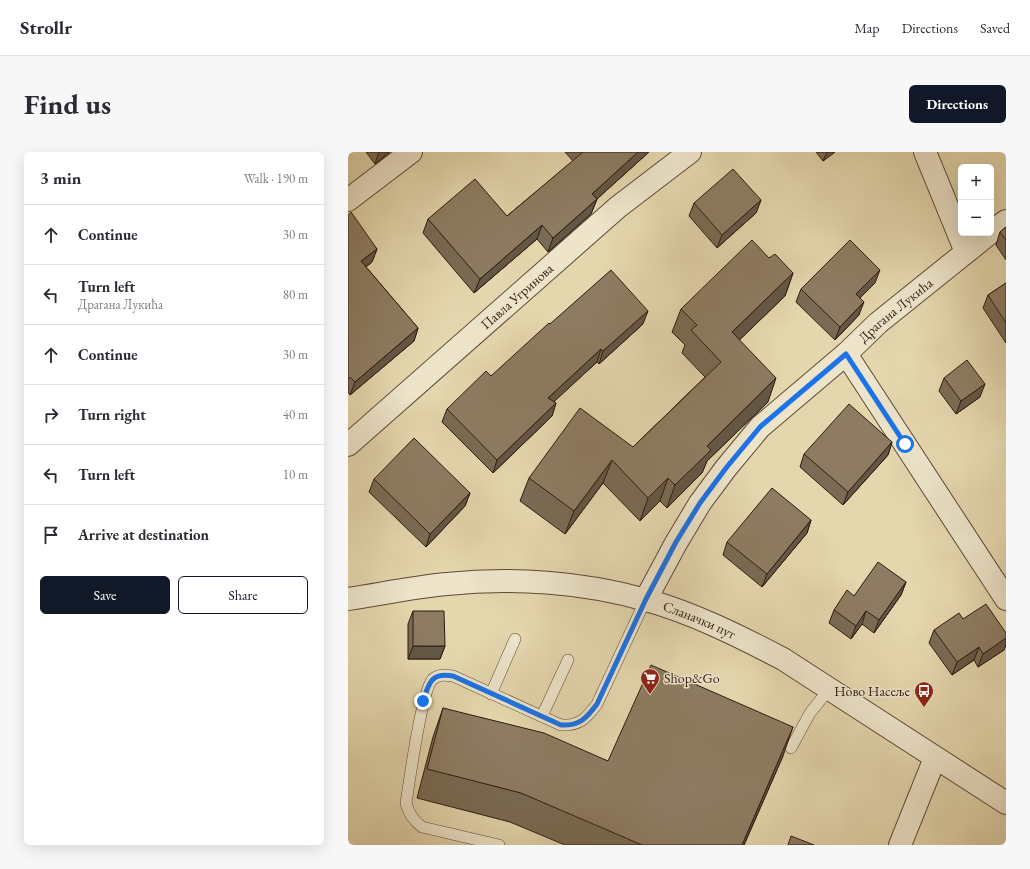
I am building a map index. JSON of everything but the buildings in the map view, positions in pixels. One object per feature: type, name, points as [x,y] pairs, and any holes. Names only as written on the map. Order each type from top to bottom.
[{"type":"street","points":[[348,200],[411,152]]},
{"type":"street","name":"Павла Угринова","points":[[348,445],[618,207],[690,152]]},
{"type":"street","points":[[925,152],[966,252]]},
{"type":"street","name":"Драгана Лукића","points":[[994,231],[1006,221]]},
{"type":"street","name":"Драгана Лукића","points":[[646,599],[676,542],[700,503],[726,468],[760,427],[846,354],[878,323],[987,236]]},
{"type":"street","points":[[846,354],[1006,599]]},
{"type":"street","name":"Сланачки пут","points":[[348,599],[448,583],[509,581],[550,583],[598,589],[646,599],[747,641],[783,659],[1006,803]]},
{"type":"street","points":[[900,845],[935,758]]},
{"type":"lane","points":[[499,845],[422,827],[408,812],[406,803],[423,701],[432,680],[438,676],[453,676],[561,725],[573,725],[591,713],[597,704],[646,599]]},
{"type":"lane","points":[[491,694],[515,639]]},
{"type":"lane","points":[[542,716],[568,660]]},
{"type":"lane","points":[[791,748],[810,713],[830,688]]},
{"type":"place","name":"Shop&Go","points":[[650,695]]},
{"type":"place","name":"Ново Насеље","points":[[924,708]]},
{"type":"route","points":[[423,701],[432,680],[438,676],[446,675],[453,676],[561,725],[573,725],[591,713],[597,704],[646,599],[676,542],[700,503],[726,468],[760,427],[846,354],[905,444]]}]
